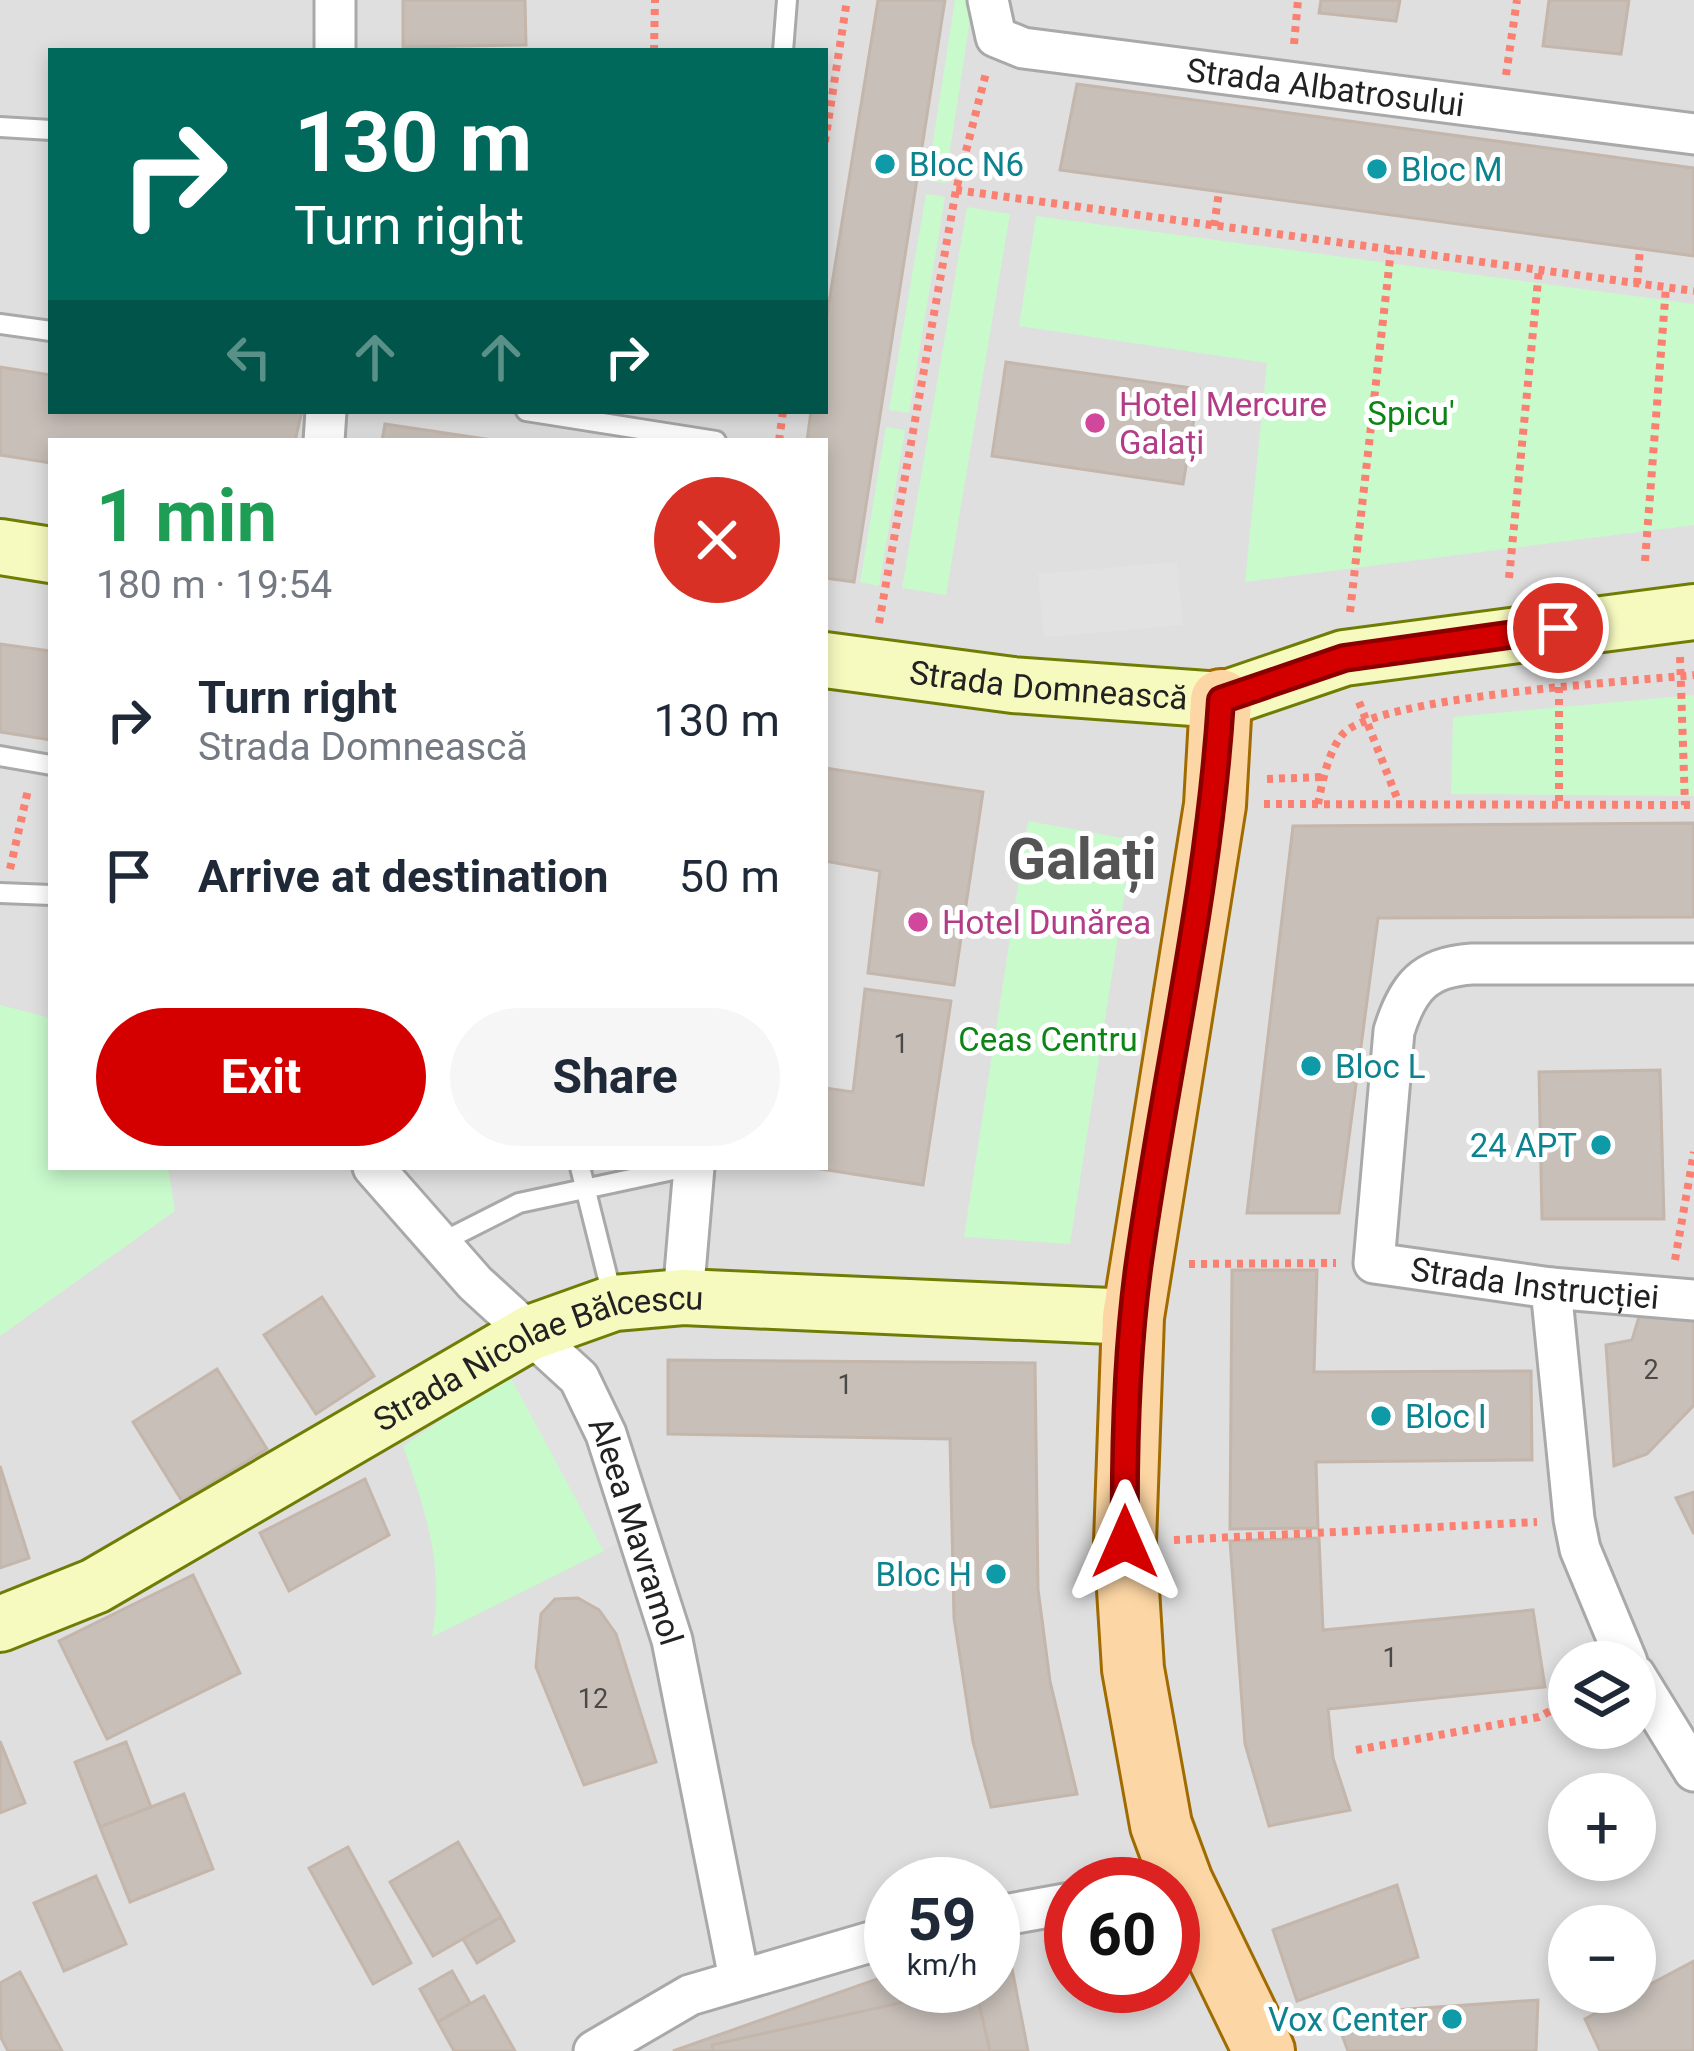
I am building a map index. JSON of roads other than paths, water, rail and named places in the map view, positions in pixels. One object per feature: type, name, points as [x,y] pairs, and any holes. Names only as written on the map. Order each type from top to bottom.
[{"type":"main road","points":[[0,548],[48,555]]},
{"type":"main road","name":"Strada Domnească","points":[[828,660],[1013,685],[1221,700],[1344,658],[1687,612]]},
{"type":"main road","points":[[1171,1857],[1144,1750],[1125,1542],[1136,1291],[1241,792],[1221,700]]},
{"type":"main road","name":"Strada Nicolae Bălcescu","points":[[0,1624],[95,1586],[530,1333],[614,1303],[682,1297],[1136,1291]]},
{"type":"main road","points":[[1200,1927],[1264,2051]]},
{"type":"street","points":[[335,0],[335,48]]},
{"type":"street","name":"Strada Albatrosului","points":[[992,18],[1043,51],[1694,134]]},
{"type":"street","name":"Strada Instrucției","points":[[1682,1299],[1551,1288],[1374,1263],[1394,1031],[1405,997],[1423,976],[1446,966],[1472,964],[1694,964]]},
{"type":"street","name":"Aleea Mavramol","points":[[376,1170],[438,1244],[580,1378],[614,1457],[672,1640],[739,1978]]},
{"type":"street","points":[[682,1297],[691,1170]]},
{"type":"street","points":[[1551,1288],[1574,1519],[1580,1549],[1619,1641]]},
{"type":"street","points":[[1656,1709],[1694,1771]]},
{"type":"street","points":[[594,2051],[690,1995],[864,1943]]},
{"type":"lane","points":[[783,48],[787,0]]},
{"type":"lane","points":[[0,128],[48,130]]},
{"type":"lane","points":[[0,325],[48,331]]},
{"type":"lane","points":[[545,414],[697,438]]},
{"type":"lane","points":[[0,756],[43,763]]},
{"type":"lane","points":[[2,893],[48,895]]},
{"type":"lane","points":[[581,1170],[614,1303]]},
{"type":"lane","points":[[438,1244],[519,1203],[677,1170]]},
{"type":"place","name":"Bloc N6","points":[[885,164]]},
{"type":"place","name":"Bloc M","points":[[1377,169]]},
{"type":"place","name":"Hotel Mercure Galați","points":[[1095,423]]},
{"type":"place","name":"Hotel Dunărea","points":[[918,922]]},
{"type":"place","name":"Bloc L","points":[[1311,1066]]},
{"type":"place","name":"24 APT","points":[[1601,1145]]},
{"type":"place","name":"Bloc I","points":[[1381,1416]]},
{"type":"place","name":"Bloc H","points":[[996,1574]]},
{"type":"place","name":"Vox Center","points":[[1452,2019]]},
{"type":"district","name":"Galați","points":[[1082,859]]},
{"type":"park label","name":"Spicu'","points":[[1411,413]]},
{"type":"park label","name":"Ceas Centru","points":[[1048,1039]]}]
